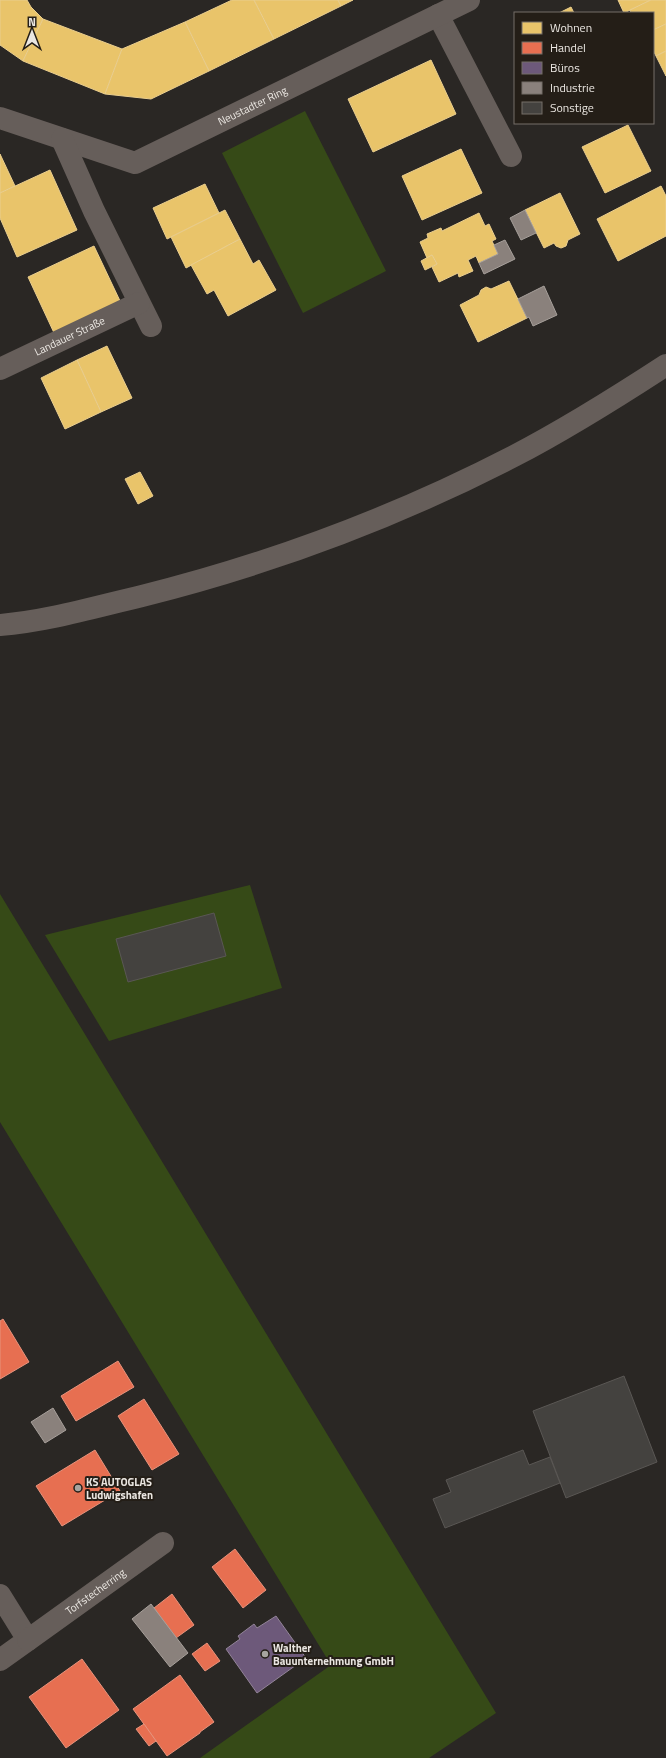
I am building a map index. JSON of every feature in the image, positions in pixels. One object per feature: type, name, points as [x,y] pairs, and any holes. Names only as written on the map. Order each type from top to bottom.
[{"type":"street","name":"Neustadter Ring","points":[[0,118],[135,163],[453,5],[511,156]]},
{"type":"street","points":[[62,139],[94,211],[151,326]]},
{"type":"street","name":"Landauer Straße","points":[[0,369],[139,303]]},
{"type":"street","points":[[0,625],[78,612],[192,584],[320,541],[404,508],[514,456],[611,401],[666,365]]},
{"type":"street","name":"Torfstecherring","points":[[0,1660],[163,1543]]},
{"type":"street","points":[[0,1595],[28,1640]]},
{"type":"green space","points":[[305,111],[386,271],[303,313],[222,153]]},
{"type":"green space","points":[[250,885],[282,988],[109,1041],[45,935]]},
{"type":"green space","points":[[0,894],[496,1713],[429,1758],[200,1758],[331,1665],[0,1122]]},
{"type":"building: Wohnen","points":[[0,0],[27,0],[31,7],[43,19],[23,61],[0,45]]},
{"type":"building: Wohnen","points":[[232,0],[254,0],[274,39],[209,71],[185,22]]},
{"type":"building: Wohnen","points":[[254,0],[338,0],[341,6],[274,39]]},
{"type":"building: Wohnen","points":[[338,0],[353,0],[341,6]]},
{"type":"building: Wohnen","points":[[618,0],[651,0],[626,12],[624,12]]},
{"type":"building: Wohnen","points":[[651,0],[666,0],[666,24],[654,30],[654,12],[631,12],[630,10]]},
{"type":"building: Wohnen","points":[[571,7],[574,12],[561,12]]},
{"type":"building: Wohnen","points":[[43,19],[122,49],[105,94],[23,61]]},
{"type":"building: Wohnen","points":[[185,22],[209,71],[151,99],[105,94],[122,49]]},
{"type":"building: Wohnen","points":[[666,24],[666,51],[656,56],[654,52],[654,30]]},
{"type":"building: Wohnen","points":[[666,51],[666,76],[656,56]]},
{"type":"building: Wohnen","points":[[431,60],[456,114],[373,152],[348,99]]},
{"type":"building: Wohnen","points":[[628,125],[651,171],[605,193],[582,147]]},
{"type":"building: Wohnen","points":[[461,149],[482,193],[422,220],[402,176]]},
{"type":"building: Wohnen","points":[[0,154],[15,186],[0,193]]},
{"type":"building: Wohnen","points":[[50,170],[77,230],[17,257],[0,218],[0,193]]},
{"type":"building: Wohnen","points":[[205,184],[219,213],[167,239],[153,208]]},
{"type":"building: Wohnen","points":[[661,186],[666,196],[666,236],[618,261],[597,219]]},
{"type":"building: Wohnen","points":[[560,193],[580,234],[568,240],[566,246],[561,248],[556,246],[554,243],[544,248],[525,210]]},
{"type":"building: Wohnen","points":[[225,210],[240,239],[186,268],[171,237]]},
{"type":"building: Wohnen","points":[[479,213],[485,226],[489,224],[496,239],[492,241],[498,254],[479,263],[476,256],[468,260],[473,271],[459,277],[458,273],[439,282],[432,267],[437,264],[432,255],[427,258],[420,242],[428,238],[427,234],[441,228],[442,231]]},
{"type":"building: Wohnen","points":[[240,239],[253,264],[259,260],[276,290],[228,316],[214,290],[207,294],[191,265]]},
{"type":"building: Wohnen","points":[[94,246],[121,303],[55,335],[28,277]]},
{"type":"building: Wohnen","points":[[432,255],[437,264],[425,270],[421,261]]},
{"type":"building: Wohnen","points":[[509,281],[527,318],[478,342],[460,305],[479,295],[481,290],[486,287],[491,289]]},
{"type":"building: Wohnen","points":[[107,346],[132,398],[101,412],[77,360]]},
{"type":"building: Wohnen","points":[[77,360],[101,412],[65,429],[41,378]]},
{"type":"building: Wohnen","points":[[140,472],[153,496],[138,504],[125,479]]},
{"type":"building: Handel","points":[[3,1319],[29,1362],[0,1379],[0,1321]]},
{"type":"building: Handel","points":[[118,1361],[134,1387],[76,1421],[61,1396]]},
{"type":"building: Handel","points":[[144,1399],[179,1454],[152,1470],[118,1416]]},
{"type":"building: Handel","name":"KS AUTOGLAS Ludwigshafen","points":[[95,1450],[120,1491],[62,1526],[36,1486]]},
{"type":"building: Handel","points":[[235,1549],[266,1590],[243,1608],[212,1567]]},
{"type":"building: Handel","points":[[172,1594],[194,1625],[176,1638],[154,1608]]},
{"type":"building: Handel","points":[[207,1643],[220,1661],[205,1671],[192,1654]]},
{"type":"building: Handel","points":[[82,1659],[119,1710],[66,1748],[29,1697]]},
{"type":"building: Handel","points":[[180,1675],[214,1722],[167,1756],[133,1709]]},
{"type":"building: Handel","points":[[144,1724],[156,1741],[149,1746],[136,1729]]},
{"type":"building: Büros","points":[[276,1616],[306,1658],[257,1693],[226,1649],[240,1639],[238,1636],[254,1624],[257,1628]]},
{"type":"building: Industrie","points":[[525,210],[536,233],[521,240],[510,218]]},
{"type":"building: Industrie","points":[[505,240],[515,259],[484,274],[479,263],[498,254],[494,245]]},
{"type":"building: Industrie","points":[[544,286],[557,315],[533,326],[529,317],[527,318],[518,299]]},
{"type":"building: Industrie","points":[[53,1408],[66,1430],[45,1443],[31,1422]]},
{"type":"building: Industrie","points":[[151,1604],[188,1653],[170,1667],[132,1619]]},
{"type":"building: Sonstige","points":[[214,913],[226,956],[128,982],[116,939]]},
{"type":"building: Sonstige","points":[[624,1376],[657,1462],[566,1498],[533,1411]]},
{"type":"building: Sonstige","points":[[523,1450],[529,1465],[550,1457],[560,1483],[445,1528],[433,1499],[451,1492],[446,1480]]},
{"type":"place","name":"KS AUTOGLAS Ludwigshafen","points":[[78,1488]]},
{"type":"place","name":"Walther Bauunternehmung GmbH","points":[[265,1654]]}]
